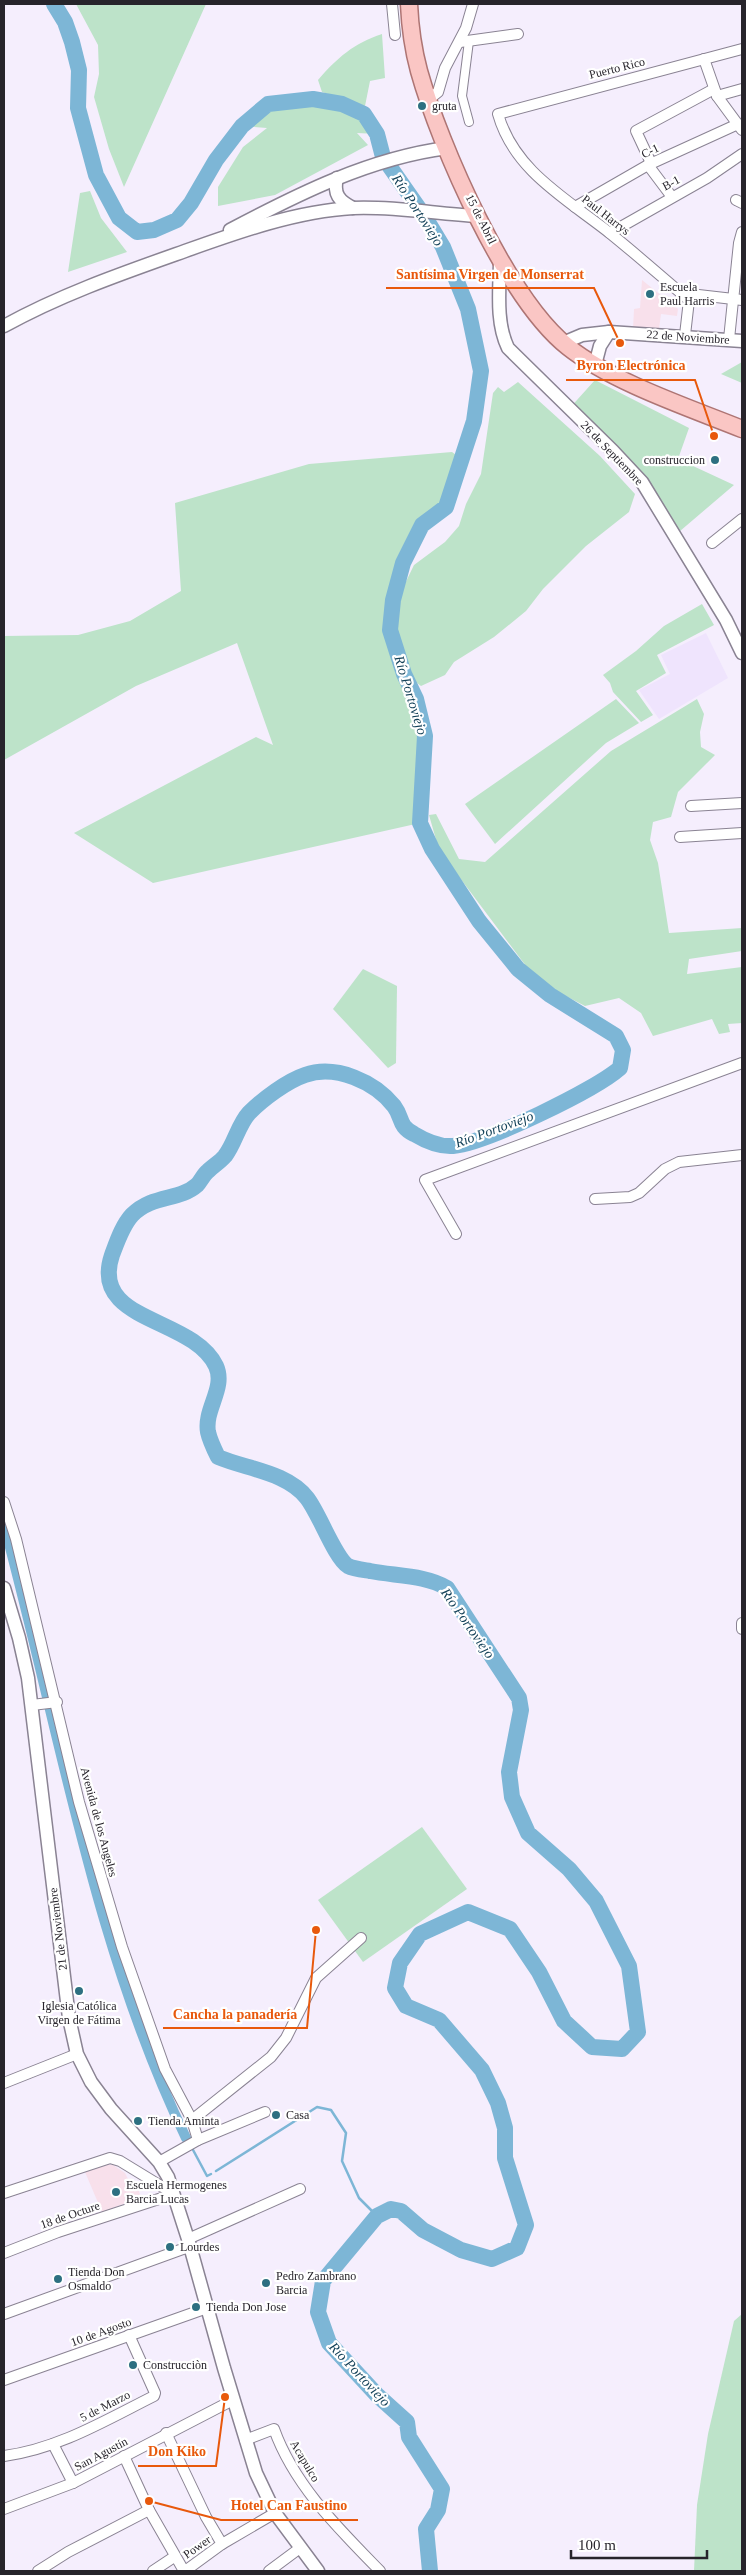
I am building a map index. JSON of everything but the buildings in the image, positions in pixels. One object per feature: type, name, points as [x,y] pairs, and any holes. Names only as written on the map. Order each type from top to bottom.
[{"type":"main road","name":"15 de Abril","points":[[409,4],[412,42],[428,100],[447,148],[478,216],[500,258],[536,314],[563,343],[595,365],[652,392],[742,429]]},
{"type":"street","points":[[392,4],[395,34]]},
{"type":"street","points":[[469,122],[462,96],[466,55],[464,42],[473,4]]},
{"type":"street","points":[[428,100],[438,92],[445,68],[453,54],[464,42],[518,34]]},
{"type":"street","name":"Puerto Rico","points":[[498,114],[742,48]]},
{"type":"street","points":[[453,54],[466,55]]},
{"type":"street","points":[[704,59],[715,92],[740,127]]},
{"type":"street","points":[[672,197],[650,164],[636,131],[715,92],[742,89]]},
{"type":"street","name":"Paul Harrys","points":[[498,114],[502,127],[519,156],[545,185],[610,233],[689,300],[685,335]]},
{"type":"street","name":"C-1","points":[[575,207],[650,164],[740,127]]},
{"type":"street","points":[[200,246],[340,177],[426,151],[447,148]]},
{"type":"street","name":"B-1","points":[[610,233],[707,178],[742,154]]},
{"type":"street","points":[[340,177],[337,196],[341,202],[358,208]]},
{"type":"street","points":[[4,326],[52,300],[200,246],[298,217],[358,208],[478,216]]},
{"type":"street","points":[[729,339],[736,300],[738,243],[742,232]]},
{"type":"street","name":"26 de Septiembre","points":[[500,258],[500,322],[503,337],[508,348],[642,482],[741,647]]},
{"type":"street","points":[[680,293],[736,300]]},
{"type":"street","points":[[595,365],[600,346],[609,332]]},
{"type":"street","name":"22 de Noviembre","points":[[563,343],[582,335],[609,332],[685,335],[742,340]]},
{"type":"street","points":[[712,543],[742,519]]},
{"type":"street","points":[[691,806],[742,803]]},
{"type":"street","points":[[680,837],[742,833]]},
{"type":"street","points":[[456,1234],[425,1180],[742,1063]]},
{"type":"street","points":[[595,1199],[630,1197],[639,1193],[665,1169],[679,1162],[742,1155]]},
{"type":"street","name":"Avenida de los Angeles","points":[[4,1502],[16,1539],[45,1703],[79,1802],[129,1970],[165,2069],[192,2120],[198,2140]]},
{"type":"street","name":"21 de Noviembre","points":[[4,1588],[19,1638],[45,1703],[69,2018],[77,2054],[100,2096],[159,2162],[174,2194],[190,2242],[233,2400],[256,2473],[275,2513],[318,2571]]},
{"type":"street","points":[[742,1624],[742,1629]]},
{"type":"street","points":[[192,2120],[271,2057],[286,2038],[316,1978],[361,1938]]},
{"type":"street","points":[[4,2083],[77,2054]]},
{"type":"street","points":[[159,2162],[198,2140],[265,2112]]},
{"type":"street","points":[[4,2193],[110,2158],[174,2194]]},
{"type":"street","points":[[4,2314],[190,2242],[300,2189]]},
{"type":"street","name":"18 de Octure","points":[[4,2253],[58,2232],[174,2194]]},
{"type":"street","name":"10 de Agosto","points":[[4,2380],[207,2308]]},
{"type":"street","name":"5 de Marzo","points":[[4,2456],[53,2444],[80,2433],[154,2396],[155,2393],[129,2335]]},
{"type":"street","name":"San Agustín","points":[[4,2509],[73,2484],[166,2433],[233,2400]]},
{"type":"street","name":"Acapulco","points":[[245,2440],[274,2428],[282,2451],[297,2478],[327,2514],[380,2571]]},
{"type":"street","points":[[166,2433],[206,2517],[222,2544]]},
{"type":"street","points":[[53,2444],[73,2484]]},
{"type":"street","points":[[124,2456],[148,2510],[184,2571]]},
{"type":"street","points":[[38,2571],[68,2552],[148,2510]]},
{"type":"street","name":"Power","points":[[184,2571],[222,2544],[275,2513]]},
{"type":"street","points":[[269,2571],[300,2548]]},
{"type":"street","points":[[153,2571],[174,2557]]},
{"type":"shaded area","name":"Escuela Paul Harris","points":[[642,280],[678,309],[677,316],[661,314],[659,329],[633,329],[634,309],[640,308]]},
{"type":"shaded area","points":[[706,633],[728,678],[659,719],[639,690],[670,674],[661,655]]},
{"type":"shaded area","name":"Escuela Hermogenes Barcia Lucas","points":[[106,2165],[113,2165],[125,2173],[132,2187],[137,2186],[141,2197],[102,2212],[85,2172]]},
{"type":"green space","points":[[76,4],[206,4],[124,187],[109,149],[94,97],[99,74],[98,45]]},
{"type":"green space","points":[[382,34],[385,78],[370,81],[365,106],[322,92],[318,80],[332,65],[354,47]]},
{"type":"green space","points":[[313,99],[342,104],[364,114],[377,134],[357,133],[368,145],[275,195],[218,206],[218,187],[243,147],[267,128],[242,126],[268,104]]},
{"type":"green space","points":[[90,191],[101,218],[127,252],[68,272],[80,193]]},
{"type":"green space","points":[[742,362],[742,383],[721,374]]},
{"type":"green space","points":[[595,380],[689,428],[678,459],[734,485],[673,537],[634,477],[568,410]]},
{"type":"green space","points":[[518,382],[600,456],[635,494],[629,512],[586,546],[543,589],[526,611],[494,637],[454,662],[445,675],[421,686],[413,680],[396,633],[399,596],[414,565],[445,542],[459,526],[466,504],[481,474],[493,393],[498,387],[504,392]]},
{"type":"green space","points":[[452,452],[463,460],[446,507],[422,525],[406,557],[393,600],[390,630],[421,718],[423,774],[420,823],[153,883],[74,833],[256,737],[273,745],[237,643],[136,686],[4,760],[4,636],[78,635],[130,621],[181,591],[175,503],[309,464]]},
{"type":"green space","points":[[702,604],[714,625],[657,655],[666,673],[636,691],[653,715],[641,722],[613,692],[610,683],[603,675],[636,651],[664,626]]},
{"type":"green space","points":[[616,699],[639,723],[606,743],[495,844],[465,804]]},
{"type":"green space","points":[[697,699],[704,714],[700,732],[701,747],[715,755],[678,792],[671,817],[653,822],[650,840],[658,863],[669,933],[742,928],[742,951],[689,959],[687,974],[742,967],[742,1023],[728,1024],[730,1032],[719,1034],[712,1019],[653,1036],[641,1013],[619,998],[585,1006],[560,993],[529,970],[439,850],[429,815],[436,814],[459,859],[485,862],[611,751]]},
{"type":"green space","points":[[363,969],[397,986],[396,1063],[388,1068],[333,1009]]},
{"type":"green space","points":[[422,1827],[467,1889],[363,1962],[318,1900]]},
{"type":"green space","points":[[742,2314],[742,2571],[694,2571],[697,2505],[708,2434],[734,2321]]},
{"type":"waterway","name":"Río Portoviejo","points":[[54,4],[65,22],[79,70],[78,108],[96,175],[119,218],[137,232],[154,230],[177,220],[191,203],[216,160],[242,126],[268,104],[313,99],[342,104],[364,114],[377,134],[383,157],[425,217],[443,247],[468,309],[481,371],[474,421],[446,507],[422,525],[403,563],[393,600],[390,630],[404,674],[416,699],[425,736],[420,823],[432,849],[479,921],[518,969],[550,995],[616,1036],[623,1050],[620,1068],[607,1078],[565,1102],[490,1136],[453,1146],[432,1143],[409,1131],[403,1125],[397,1110],[386,1097],[354,1077],[329,1072],[317,1072],[298,1078],[276,1091],[249,1113],[225,1156],[206,1173],[197,1185],[190,1190],[148,1204],[140,1208],[128,1219],[112,1255],[109,1277],[115,1294],[128,1307],[186,1337],[204,1350],[216,1366],[218,1382],[209,1415],[208,1432],[218,1457],[266,1472],[289,1482],[299,1489],[312,1505],[332,1545],[348,1566],[362,1570],[420,1578],[447,1588],[519,1698],[521,1710],[509,1772],[512,1797],[528,1833],[569,1869],[596,1901],[629,1966],[638,2032],[622,2049],[592,2047],[564,2021],[539,1972],[510,1929],[468,1912],[420,1934],[400,1963],[395,1988],[406,2006],[439,2020],[482,2070],[498,2103],[505,2128],[505,2158],[526,2225],[517,2248],[492,2259],[461,2250],[423,2230],[401,2211],[391,2209],[377,2216],[323,2281],[318,2312],[329,2343],[377,2395],[407,2422],[409,2437],[442,2489],[438,2510],[426,2529],[430,2571]]},
{"type":"waterway","points":[[4,1525],[102,1914],[126,1990],[154,2065],[186,2138]]},
{"type":"waterway","points":[[216,2171],[317,2107],[331,2110],[346,2133],[342,2161],[359,2198],[377,2216]]},
{"type":"waterway","points":[[192,2148],[207,2176],[211,2174]]},
{"type":"place","name":"gruta","points":[[422,106]]},
{"type":"place","name":"Escuela Paul Harris","points":[[650,294]]},
{"type":"place","name":"Santísima Virgen de Monserrat","points":[[620,343]]},
{"type":"place","name":"Byron Electrónica","points":[[714,436]]},
{"type":"place","name":"construccion","points":[[715,460]]},
{"type":"place","name":"Cancha la panadería","points":[[316,1930]]},
{"type":"place","name":"Iglesia Católica Virgen de Fátima","points":[[79,1991]]},
{"type":"place","name":"Casa","points":[[276,2115]]},
{"type":"place","name":"Tienda Aminta","points":[[138,2121]]},
{"type":"place","name":"Escuela Hermogenes Barcia Lucas","points":[[116,2192]]},
{"type":"place","name":"Lourdes","points":[[170,2247]]},
{"type":"place","name":"Tienda Don Osmaldo","points":[[58,2279]]},
{"type":"place","name":"Pedro Zambrano Barcia","points":[[266,2283]]},
{"type":"place","name":"Tienda Don Jose","points":[[196,2307]]},
{"type":"place","name":"Construcciòn","points":[[133,2365]]},
{"type":"place","name":"Don Kiko","points":[[225,2397]]},
{"type":"place","name":"Hotel Can Faustino","points":[[149,2501]]}]
